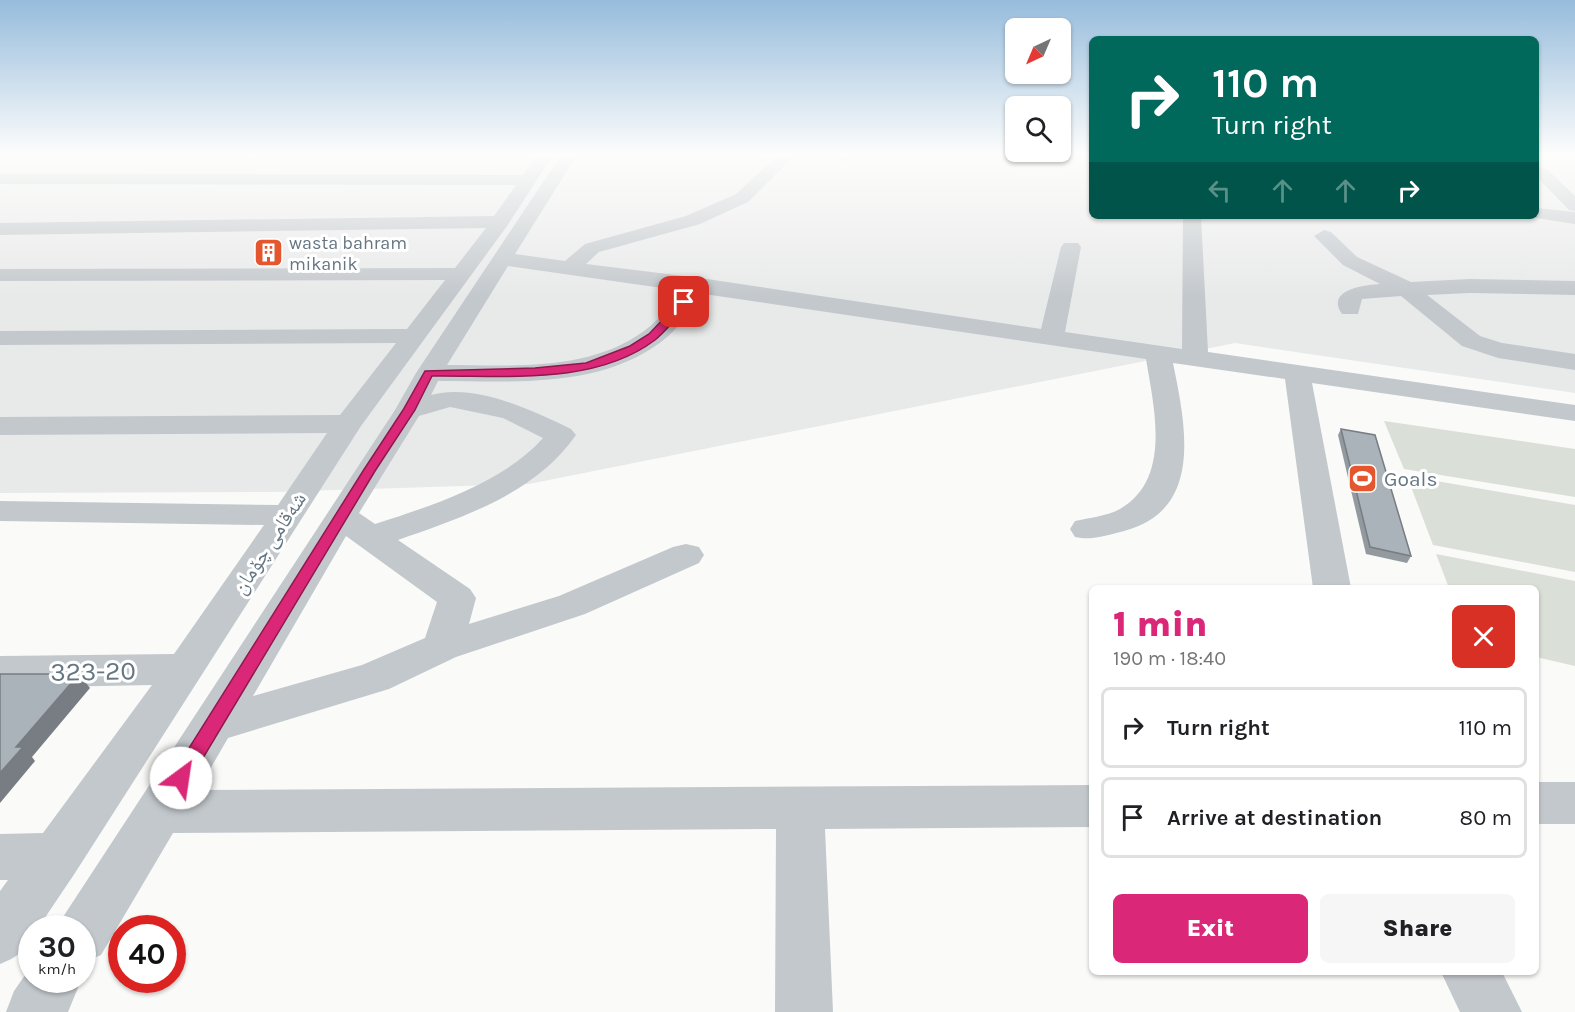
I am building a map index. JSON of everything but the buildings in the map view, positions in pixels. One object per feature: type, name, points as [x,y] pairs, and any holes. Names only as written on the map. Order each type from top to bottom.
[{"type":"street","name":"شەقامی چۆمان","points":[[0,937],[186,669],[348,424],[513,202]]},
{"type":"street","points":[[95,915],[213,726],[356,527],[369,471],[409,410],[429,373],[539,202]]},
{"type":"street","points":[[570,268],[592,248],[693,220],[733,202]]},
{"type":"street","points":[[1539,213],[1575,218]]},
{"type":"street","points":[[1192,219],[1195,357]]},
{"type":"street","points":[[0,229],[500,222]]},
{"type":"street","points":[[1324,236],[1350,261],[1405,288],[1471,341],[1483,347],[1575,362]]},
{"type":"street","points":[[1052,336],[1071,247]]},
{"type":"street","points":[[504,259],[700,285],[1575,413]]},
{"type":"street","points":[[0,275],[460,274]]},
{"type":"street","points":[[429,373],[535,371],[587,366],[634,348],[653,336],[700,285]]},
{"type":"street","points":[[1350,309],[1350,299],[1355,294],[1405,288],[1481,286],[1575,288]]},
{"type":"street","points":[[0,338],[413,336]]},
{"type":"street","points":[[1087,529],[1131,517],[1156,499],[1169,471],[1171,442],[1158,352]]},
{"type":"street","points":[[1298,372],[1332,585]]},
{"type":"street","points":[[356,527],[463,506],[540,460],[561,435],[511,411],[449,399],[409,410]]},
{"type":"street","points":[[0,426],[348,424]]},
{"type":"street","points":[[316,471],[369,471]]},
{"type":"street","points":[[0,511],[288,515]]},
{"type":"street","points":[[356,527],[457,598],[442,647]]},
{"type":"street","points":[[213,726],[374,678],[442,647],[572,605],[686,555]]},
{"type":"street","name":"323-20","points":[[0,672],[186,669]]},
{"type":"street","points":[[1539,803],[1575,802]]},
{"type":"street","points":[[160,812],[1089,806]]},
{"type":"street","points":[[800,809],[804,1012]]},
{"type":"street","points":[[0,857],[57,856]]},
{"type":"street","points":[[1471,975],[1493,1012]]},
{"type":"street","points":[[35,1012],[47,993]]},
{"type":"shaded area","points":[[0,202],[1089,202],[1089,219],[1539,219],[1539,202],[1575,202],[1575,393],[1235,343],[529,484],[273,492],[0,493]]},
{"type":"shaded area","points":[[1384,421],[1575,449],[1575,497],[1404,469]]},
{"type":"shaded area","points":[[1407,476],[1575,505],[1575,572],[1433,545]]},
{"type":"shaded area","points":[[1436,554],[1575,581],[1575,666],[1539,658],[1539,585],[1448,585]]},
{"type":"place","name":"wasta bahram mikanik","points":[[268,253]]},
{"type":"place","name":"Goals","points":[[1363,479]]},
{"type":"route","points":[[181,778],[369,471],[409,410],[429,373],[535,371],[587,366],[634,348],[653,336],[684,302]]}]
